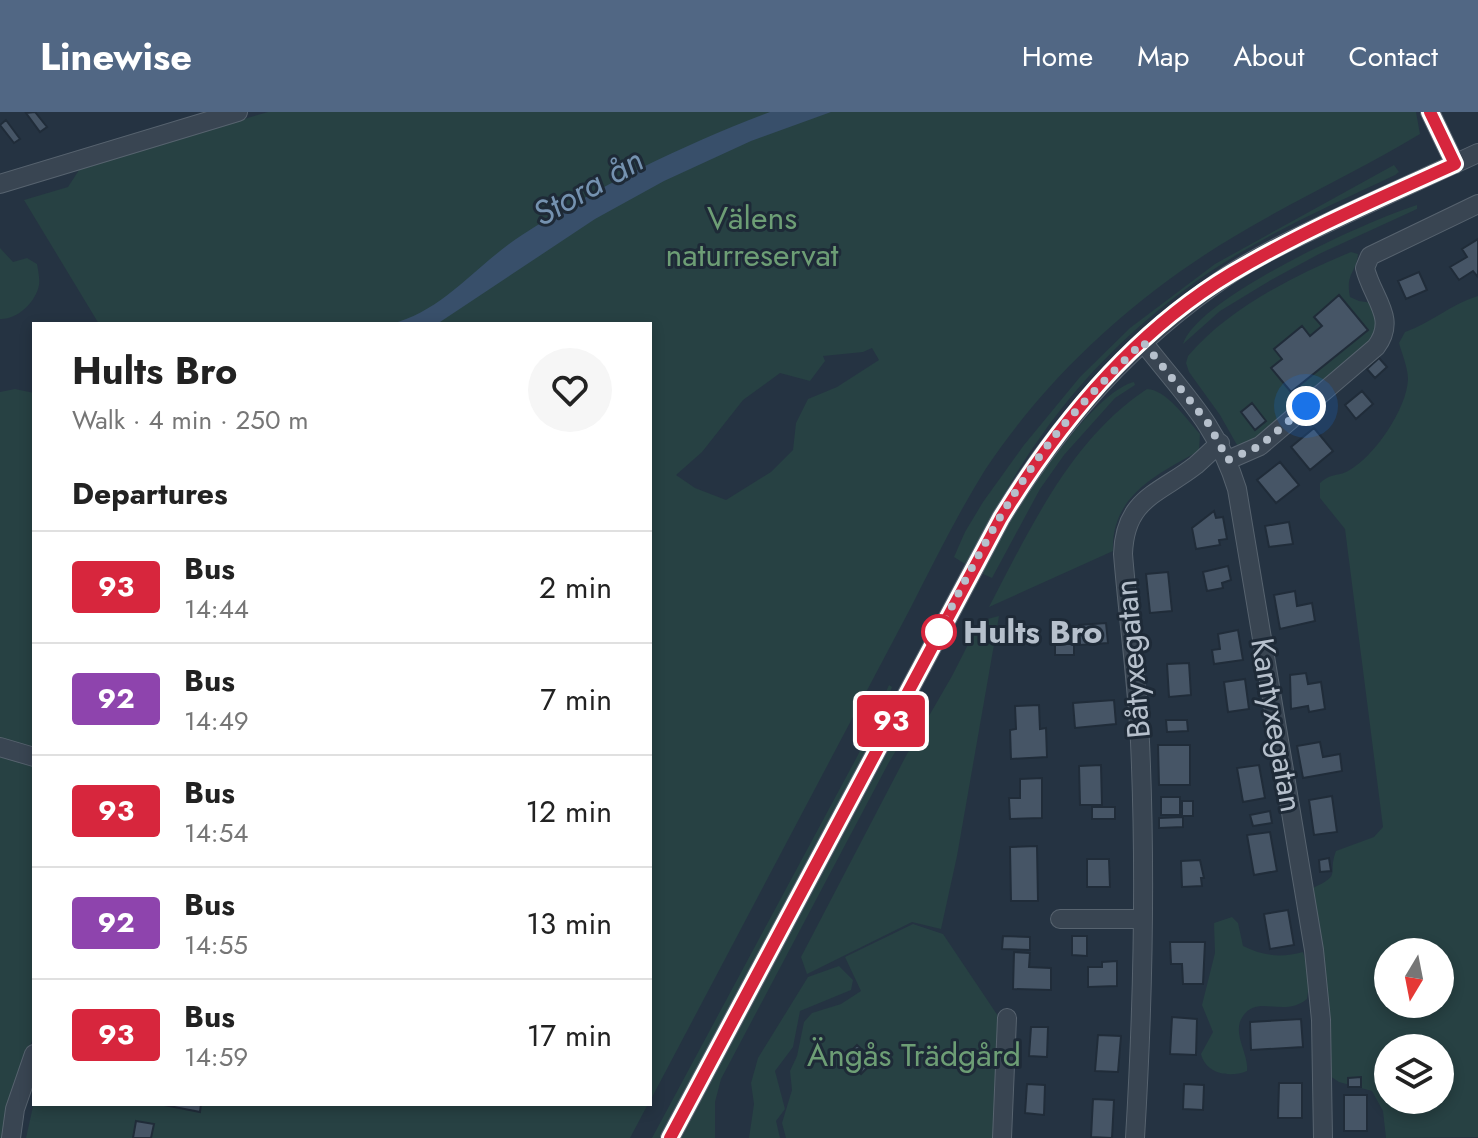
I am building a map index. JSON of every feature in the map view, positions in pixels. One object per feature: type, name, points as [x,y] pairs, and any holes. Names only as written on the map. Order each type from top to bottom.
[{"type":"street","points":[[0,184],[238,112]]},
{"type":"street","points":[[1430,112],[1455,164]]},
{"type":"street","points":[[670,1138],[1001,518],[1030,470],[1061,429],[1095,389],[1143,342],[1230,275],[1304,233],[1478,153]]},
{"type":"street","name":"Båtyxegatan","points":[[1135,1138],[1143,919],[1139,740],[1123,536],[1135,508],[1150,495],[1224,451],[1260,446],[1376,347],[1382,340],[1386,321],[1365,268],[1370,256],[1478,204]]},
{"type":"street","name":"Kantyxegatan","points":[[1143,342],[1194,404],[1224,451],[1237,489],[1314,950],[1321,1020],[1323,1138]]},
{"type":"street","points":[[0,747],[32,756]]},
{"type":"street","points":[[1060,919],[1143,919]]},
{"type":"street","points":[[1002,1138],[1007,1018]]},
{"type":"street","points":[[11,1138],[15,1109],[32,1060]]},
{"type":"green space","name":"Välens naturreservat","points":[[268,112],[1416,112],[1420,134],[1235,236],[1163,284],[1097,339],[1010,435],[955,521],[652,1097],[652,322],[98,322],[24,200],[68,187],[81,167]],"holes":[[[872,348],[879,360],[837,387],[808,399],[796,423],[793,450],[771,472],[726,500],[695,488],[676,475],[702,452],[743,400],[780,373],[810,381],[825,361],[823,356],[863,352]]]},
{"type":"green space","points":[[1394,165],[1399,172],[1395,175],[1238,254],[1154,313],[1104,360],[1059,411],[1010,485],[965,564],[954,557],[983,502],[1024,445],[1080,377],[1130,328],[1215,264]]},
{"type":"green space","points":[[1417,205],[1417,209],[1271,280],[1220,311],[1183,344],[1195,325],[1251,283],[1362,226]]},
{"type":"green space","points":[[0,248],[13,262],[27,258],[37,264],[39,280],[34,298],[25,309],[6,319],[0,319]]},
{"type":"green space","points":[[1351,252],[1358,254],[1349,283],[1350,297],[1373,303],[1379,334],[1258,441],[1243,447],[1237,445],[1189,372],[1186,363],[1188,356],[1242,308]]},
{"type":"green space","points":[[1478,296],[1478,1137],[1386,1138],[1383,1114],[1454,1114],[1454,1034],[1374,1034],[1374,1095],[1372,1091],[1339,1082],[1330,1076],[1325,983],[1313,888],[1331,876],[1336,851],[1374,837],[1383,827],[1345,529],[1320,498],[1320,483],[1348,471],[1378,444],[1395,418],[1406,391],[1408,379],[1399,343],[1405,332]]},
{"type":"green space","points":[[1134,382],[1135,385],[1115,398],[1064,455],[1040,489],[992,578],[983,574],[1007,527],[1070,436],[1093,410],[1115,392]]},
{"type":"green space","points":[[15,389],[32,393],[32,746],[0,738],[0,392]]},
{"type":"green space","points":[[1147,389],[1162,394],[1200,434],[1199,451],[1153,478],[1128,501],[1114,532],[1113,551],[989,607],[1037,517],[1074,459],[1096,433]]},
{"type":"green space","points":[[999,616],[957,856],[941,929],[912,922],[807,974],[801,957],[907,754],[980,621]]},
{"type":"green space","points":[[889,685],[892,687],[873,736],[828,823],[660,1138],[652,1138],[858,755]]},
{"type":"green space","points":[[921,700],[925,702],[888,764],[721,1079],[715,1102],[715,1138],[681,1138],[892,744]]},
{"type":"green space","points":[[0,754],[32,764],[32,1040],[7,1108],[3,1138],[0,1138]]},
{"type":"green space","points":[[1232,917],[1238,923],[1243,946],[1272,955],[1303,952],[1310,975],[1307,999],[1289,1007],[1256,1007],[1243,1016],[1239,1029],[1247,1071],[1226,1074],[1208,1066],[1201,1054],[1213,1032],[1202,1005],[1215,953],[1214,923]]},
{"type":"green space","name":"Ängås Trädgård","points":[[913,924],[943,934],[998,1016],[993,1138],[786,1138],[782,1123],[792,1090],[790,1071],[797,1056],[804,1022],[812,1013],[841,1004],[861,991],[845,957]]},
{"type":"green space","points":[[839,966],[853,980],[851,990],[800,1011],[793,1047],[775,1071],[785,1109],[776,1121],[780,1138],[749,1138],[754,1104],[751,1083],[758,1058],[808,977]]},
{"type":"green space","points":[[33,1106],[647,1106],[630,1138],[26,1138]]},
{"type":"water","points":[[770,112],[831,112],[751,141],[664,181],[595,219],[440,322],[397,322],[428,309],[444,298],[522,235],[612,183],[706,138]]},
{"type":"building","points":[[35,112],[47,127],[40,132],[26,113]]},
{"type":"building","points":[[6,120],[20,139],[14,143],[0,125]]},
{"type":"building","points":[[1478,239],[1478,277],[1473,271],[1459,280],[1450,267],[1467,257],[1462,249]]},
{"type":"building","points":[[1419,272],[1427,290],[1406,299],[1398,281]]},
{"type":"building","points":[[1339,295],[1368,330],[1291,392],[1271,368],[1282,359],[1274,349],[1302,326],[1310,336],[1322,326],[1314,317]]},
{"type":"building","points":[[1379,358],[1387,367],[1375,378],[1367,369]]},
{"type":"building","points":[[1362,391],[1373,404],[1356,419],[1345,405]]},
{"type":"building","points":[[1252,403],[1266,421],[1255,430],[1241,412]]},
{"type":"building","points":[[1314,428],[1333,451],[1310,470],[1291,447]]},
{"type":"building","points":[[1280,462],[1299,485],[1276,503],[1257,480]]},
{"type":"building","points":[[1214,511],[1216,518],[1223,517],[1227,539],[1219,540],[1220,545],[1196,549],[1192,528]]},
{"type":"building","points":[[1289,522],[1293,544],[1269,547],[1265,526]]},
{"type":"building","points":[[1228,566],[1231,580],[1222,583],[1223,588],[1207,591],[1203,572]]},
{"type":"building","points":[[1168,572],[1172,611],[1150,613],[1146,574]]},
{"type":"building","points":[[1295,591],[1297,606],[1312,603],[1315,621],[1280,629],[1274,595]]},
{"type":"building","points":[[1106,623],[1108,643],[1080,645],[1079,625]]},
{"type":"building","points":[[1238,630],[1243,660],[1214,664],[1212,650],[1220,649],[1218,634]]},
{"type":"building","points":[[1055,644],[1074,644],[1074,655],[1055,655]]},
{"type":"building","points":[[1189,663],[1191,695],[1169,697],[1167,664]]},
{"type":"building","points":[[1306,673],[1308,684],[1321,682],[1325,709],[1309,712],[1308,706],[1291,709],[1290,675]]},
{"type":"building","points":[[1245,679],[1249,709],[1228,712],[1224,682]]},
{"type":"building","points":[[1114,700],[1116,724],[1075,728],[1073,703]]},
{"type":"building","points":[[1039,705],[1040,729],[1046,728],[1047,757],[1011,759],[1010,730],[1016,729],[1015,706]]},
{"type":"building","points":[[1166,720],[1187,720],[1188,731],[1167,732]]},
{"type":"building","points":[[1320,742],[1323,757],[1340,754],[1342,771],[1303,778],[1297,746]]},
{"type":"building","points":[[1158,745],[1190,745],[1190,785],[1159,785]]},
{"type":"building","points":[[1101,765],[1102,805],[1080,805],[1079,766]]},
{"type":"building","points":[[1259,765],[1265,798],[1243,802],[1237,768]]},
{"type":"building","points":[[1042,778],[1042,818],[1010,819],[1009,798],[1020,798],[1020,779]]},
{"type":"building","points":[[1332,796],[1337,832],[1314,835],[1309,800]]},
{"type":"building","points":[[1161,797],[1180,797],[1180,815],[1161,815]]},
{"type":"building","points":[[1182,801],[1193,801],[1193,816],[1182,816]]},
{"type":"building","points":[[1092,807],[1115,807],[1115,819],[1092,819]]},
{"type":"building","points":[[1270,811],[1272,823],[1253,826],[1250,815]]},
{"type":"building","points":[[1183,817],[1183,827],[1159,828],[1159,818]]},
{"type":"building","points":[[1270,832],[1277,871],[1254,875],[1247,835]]},
{"type":"building","points":[[1037,846],[1038,901],[1011,901],[1010,847]]},
{"type":"building","points":[[1329,858],[1331,871],[1320,872],[1319,860]]},
{"type":"building","points":[[1087,859],[1109,859],[1110,887],[1087,887]]},
{"type":"building","points":[[1200,860],[1204,878],[1201,878],[1202,886],[1182,887],[1181,861]]},
{"type":"building","points":[[1288,910],[1294,945],[1270,949],[1264,914]]},
{"type":"building","points":[[1003,936],[1030,937],[1030,950],[1002,949]]},
{"type":"building","points":[[1072,936],[1087,936],[1087,956],[1072,955]]},
{"type":"building","points":[[1170,942],[1205,942],[1203,984],[1183,984],[1182,964],[1171,964]]},
{"type":"building","points":[[1014,952],[1030,953],[1029,967],[1051,968],[1051,990],[1013,989]]},
{"type":"building","points":[[1117,961],[1117,986],[1088,987],[1088,967],[1102,967],[1102,962]]},
{"type":"building","points":[[1172,1017],[1197,1019],[1196,1055],[1170,1054]]},
{"type":"building","points":[[1301,1019],[1303,1047],[1251,1050],[1250,1022]]},
{"type":"building","points":[[1031,1027],[1048,1027],[1047,1057],[1029,1056]]},
{"type":"building","points":[[1098,1035],[1121,1036],[1118,1072],[1095,1071]]},
{"type":"building","points":[[857,1045],[874,1061],[861,1074],[844,1058]]},
{"type":"building","points":[[1361,1077],[1361,1087],[1348,1087],[1348,1078]]},
{"type":"building","points":[[1279,1083],[1302,1083],[1302,1118],[1278,1118]]},
{"type":"building","points":[[1027,1084],[1045,1085],[1044,1115],[1025,1113]]},
{"type":"building","points":[[1184,1084],[1204,1085],[1203,1110],[1183,1109]]},
{"type":"building","points":[[1344,1095],[1367,1095],[1367,1131],[1344,1131]]},
{"type":"building","points":[[1093,1099],[1114,1100],[1112,1138],[1091,1137]]},
{"type":"building","points":[[169,1106],[201,1106],[200,1112]]},
{"type":"building","points":[[136,1121],[154,1124],[151,1138],[133,1138]]},
{"type":"bus line","name":"93","points":[[670,1138],[858,783],[1030,470],[1095,389],[1143,342],[1185,307],[1230,275],[1304,233],[1455,164],[1430,112]]},
{"type":"place","name":"Hults Bro","points":[[939,632]]},
{"type":"route","points":[[939,632],[1030,470],[1095,389],[1143,342],[1208,423],[1228,460],[1260,446],[1306,406]]},
{"type":"water label","name":"Stora ån","points":[[588,187]]}]
